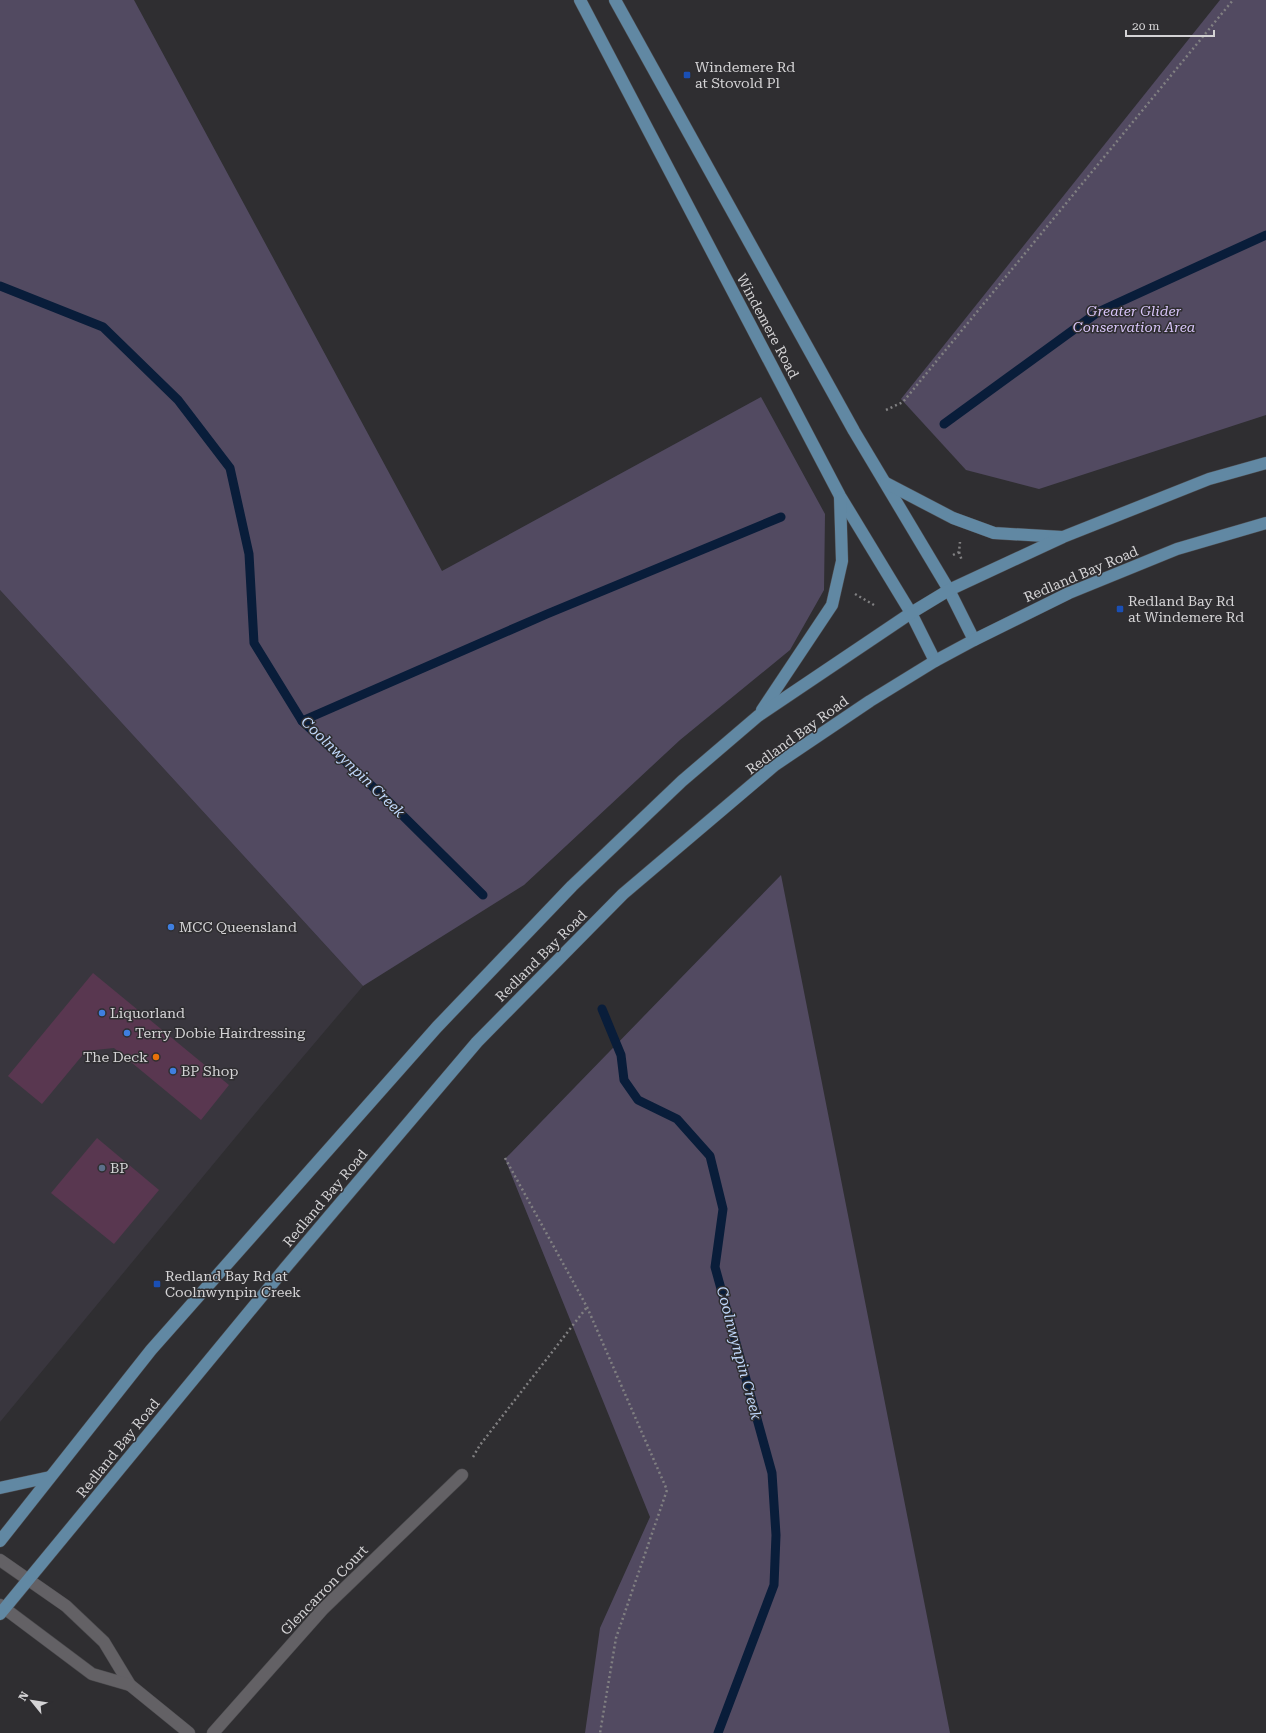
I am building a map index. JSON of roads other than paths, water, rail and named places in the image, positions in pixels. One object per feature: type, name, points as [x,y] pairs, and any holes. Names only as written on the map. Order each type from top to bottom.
[{"type":"main road","name":"Windemere Road","points":[[580,0],[840,496],[911,613],[935,661]]},
{"type":"main road","name":"Windemere Road","points":[[615,0],[854,431],[949,590],[974,640]]},
{"type":"main road","name":"Redland Bay Road","points":[[0,1541],[151,1350],[437,1027],[572,886],[682,781],[758,716],[911,613],[949,590],[1063,537],[1209,479],[1266,463]]},
{"type":"main road","points":[[886,483],[953,518],[994,533],[1063,537]]},
{"type":"main road","points":[[758,716],[832,605],[842,561],[840,496]]},
{"type":"main road","name":"Redland Bay Road","points":[[1,1609],[29,1580],[286,1267],[488,1030],[624,894],[775,765],[870,701],[935,661],[1069,593],[1177,549],[1266,523]]},
{"type":"main road","points":[[0,1488],[50,1477]]},
{"type":"street","name":"Glencarron Court","points":[[213,1733],[323,1610],[462,1475]]},
{"type":"street","points":[[0,1560],[66,1606],[104,1642],[130,1685],[189,1733]]},
{"type":"street","points":[[1,1609],[92,1674],[130,1685]]},
{"type":"waterway","points":[[944,424],[1098,312],[1266,235]]},
{"type":"waterway","name":"Coolnwynpin Creek","points":[[0,286],[103,327],[178,400],[230,468],[249,554],[254,643],[302,721],[387,800],[483,895]]},
{"type":"waterway","points":[[302,721],[547,614],[781,517]]},
{"type":"waterway","name":"Coolnwynpin Creek","points":[[602,1009],[621,1055],[624,1080],[638,1100],[677,1119],[710,1156],[723,1209],[715,1267],[772,1473],[776,1535],[774,1585],[718,1733]]},
{"type":"place","name":"Windemere Rd at Stovold Pl","points":[[687,75]]},
{"type":"place","name":"Redland Bay Rd at Windemere Rd","points":[[1120,609]]},
{"type":"place","name":"MCC Queensland","points":[[171,927]]},
{"type":"place","name":"Liquorland","points":[[102,1013]]},
{"type":"place","name":"Terry Dobie Hairdressing","points":[[127,1033]]},
{"type":"place","name":"The Deck","points":[[156,1057]]},
{"type":"place","name":"BP Shop","points":[[173,1071]]},
{"type":"place","name":"BP","points":[[102,1168]]},
{"type":"place","name":"Redland Bay Rd at Coolnwynpin Creek","points":[[157,1284]]},
{"type":"park label","name":"Greater Glider Conservation Area","points":[[1134,320]]}]
